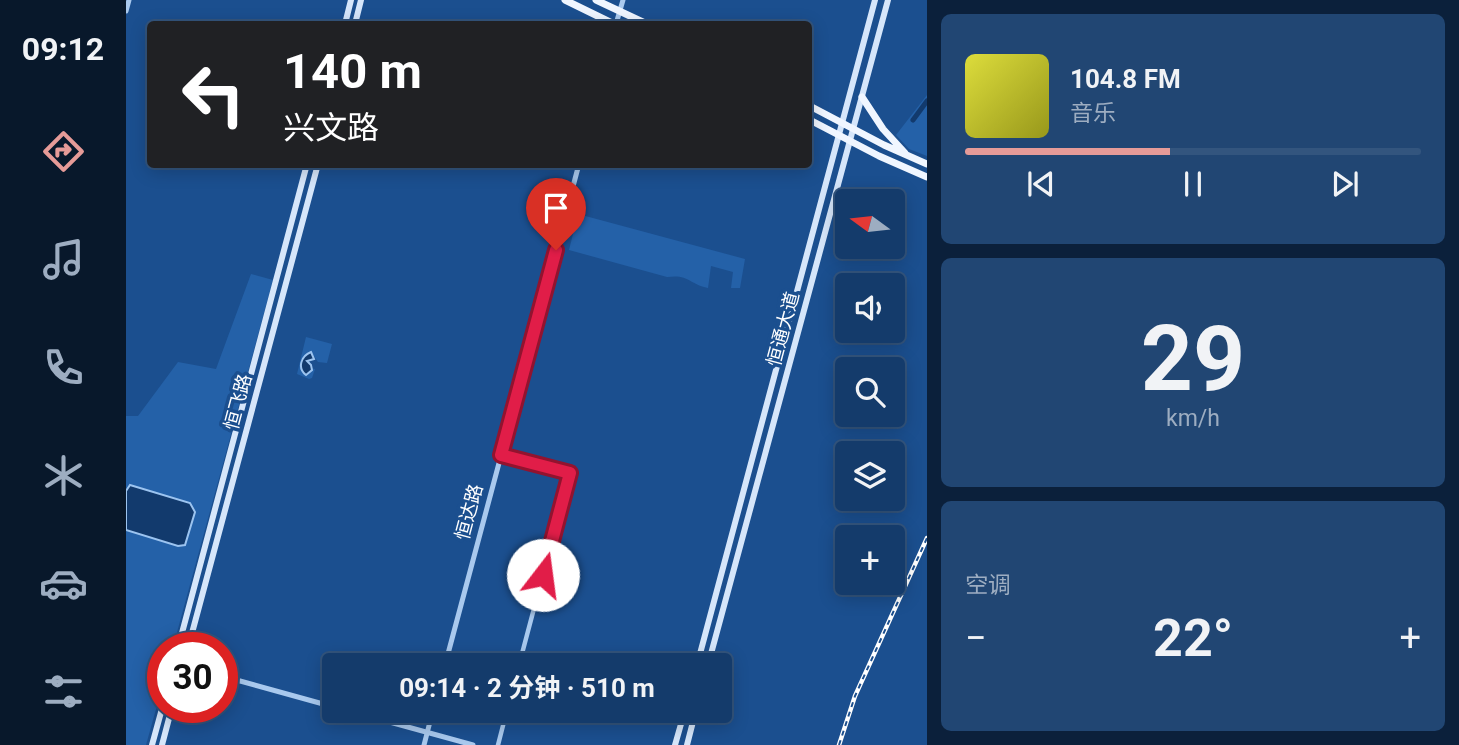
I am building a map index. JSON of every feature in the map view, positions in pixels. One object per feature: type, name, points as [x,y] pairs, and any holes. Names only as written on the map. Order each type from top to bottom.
[{"type":"main road","points":[[346,21],[351,0]]},
{"type":"main road","points":[[356,21],[361,0]]},
{"type":"main road","points":[[565,0],[609,21]]},
{"type":"main road","points":[[596,0],[641,21]]},
{"type":"main road","name":"恒通大道","points":[[700,653],[876,0]]},
{"type":"main road","name":"恒通大道","points":[[711,653],[888,0]]},
{"type":"main road","points":[[862,97],[883,129],[908,157]]},
{"type":"main road","points":[[812,107],[908,157],[927,164]]},
{"type":"main road","points":[[812,121],[927,177]]},
{"type":"main road","name":"恒飞路","points":[[182,632],[306,168]]},
{"type":"main road","name":"恒飞路","points":[[192,632],[317,168]]},
{"type":"main road","points":[[152,745],[158,723]]},
{"type":"main road","points":[[162,745],[168,723]]},
{"type":"main road","points":[[676,745],[682,723]]},
{"type":"main road","points":[[687,745],[693,723]]},
{"type":"street","points":[[126,11],[129,0]]},
{"type":"street","points":[[616,21],[623,0]]},
{"type":"street","name":"恒达路","points":[[447,653],[578,168]]},
{"type":"street","points":[[501,455],[570,473],[522,653]]},
{"type":"street","points":[[238,680],[322,704]]},
{"type":"street","points":[[392,723],[473,745]]},
{"type":"street","points":[[424,745],[430,723]]},
{"type":"street","points":[[498,745],[504,723]]},
{"type":"shaded area","points":[[927,95],[927,156],[909,149],[896,135]]},
{"type":"shaded area","points":[[578,214],[745,259],[740,288],[731,288],[733,272],[711,266],[708,288],[685,278],[667,277],[569,250]]},
{"type":"shaded area","points":[[251,274],[273,280],[177,632],[147,632],[147,723],[152,723],[146,745],[126,745],[126,416],[138,416],[178,362],[216,369]]},
{"type":"shaded area","points":[[306,337],[332,344],[327,363],[318,362],[311,352],[303,357],[301,366],[315,369],[309,379],[297,374]]},
{"type":"shaded area","points":[[311,352],[314,359],[307,361],[312,370],[306,375],[301,362]]},
{"type":"shaded area","points":[[130,485],[190,503],[195,512],[185,545],[178,546],[126,530],[126,491]]},
{"type":"waterway","points":[[913,120],[927,101]]},
{"type":"railway","points":[[839,745],[855,696],[927,538]]},
{"type":"route","points":[[543,575],[570,473],[501,455],[556,250]]}]
